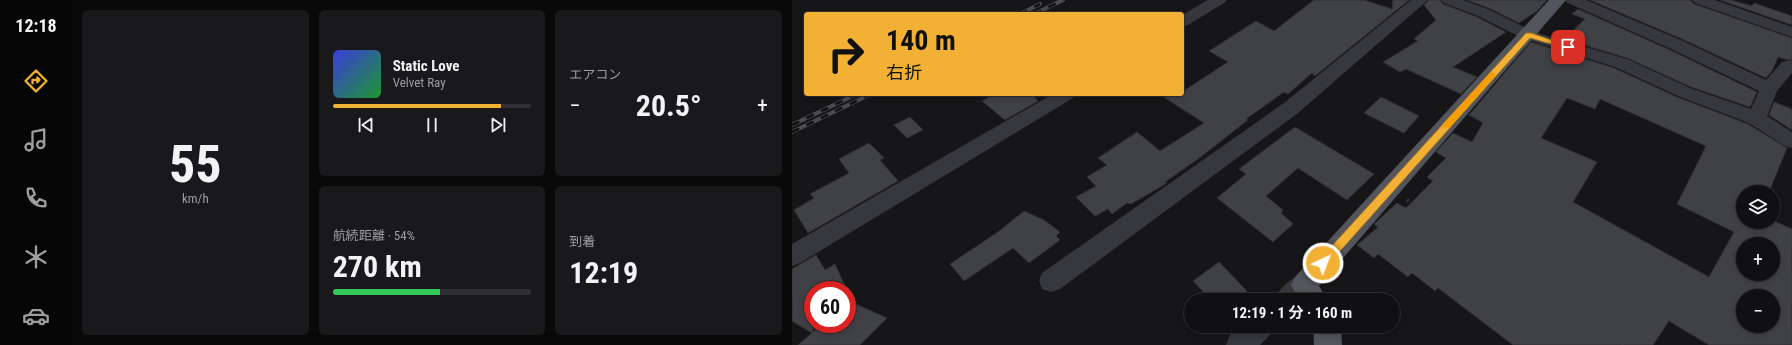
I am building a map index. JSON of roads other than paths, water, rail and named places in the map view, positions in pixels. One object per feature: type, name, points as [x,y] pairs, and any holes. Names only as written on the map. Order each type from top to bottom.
[{"type":"main road","points":[[1303,293],[1390,188],[1558,0]]},
{"type":"main road","points":[[1327,333],[1328,345]]},
{"type":"street","points":[[1184,21],[1219,0]]},
{"type":"street","points":[[1051,281],[1290,108],[1420,0]]},
{"type":"street","points":[[1449,0],[1484,13],[1528,35],[1621,63],[1684,92],[1756,118],[1792,141]]},
{"type":"street","points":[[1573,0],[1675,44],[1769,89]]},
{"type":"street","points":[[1700,0],[1792,32]]},
{"type":"street","points":[[1756,118],[1769,89],[1788,66],[1792,66]]},
{"type":"street","points":[[792,256],[1064,96]]},
{"type":"street","points":[[1240,345],[1253,333]]},
{"type":"railway","points":[[1038,12],[1063,0]]},
{"type":"railway","points":[[1024,12],[1040,4]]},
{"type":"railway","points":[[792,125],[853,96]]},
{"type":"railway","points":[[792,132],[867,96]]}]
